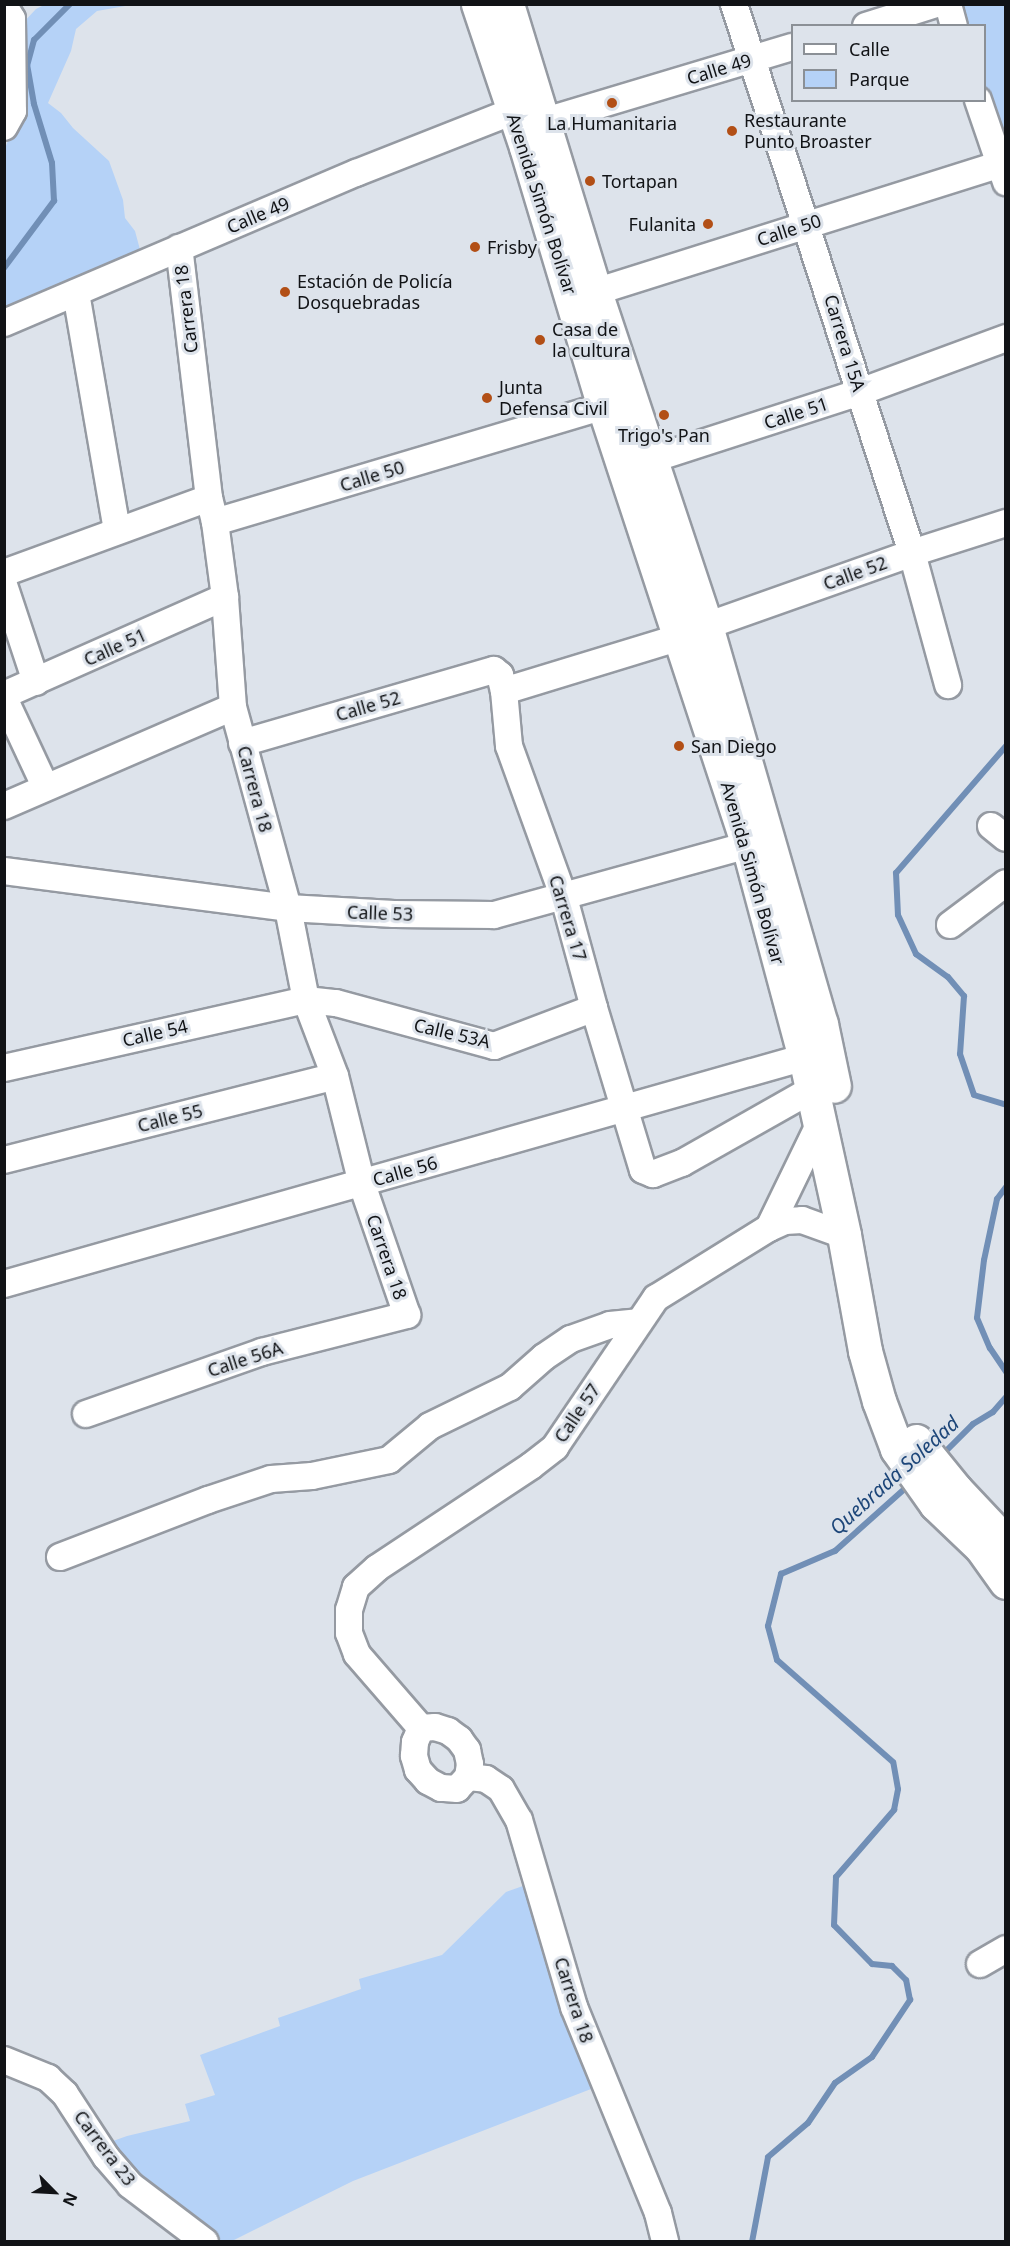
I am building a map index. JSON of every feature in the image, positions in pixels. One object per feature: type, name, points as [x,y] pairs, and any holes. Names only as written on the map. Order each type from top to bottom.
[{"type":"main road","name":"Avenida Simón Bolívar","points":[[478,4],[527,117],[821,1024],[863,1227],[881,1347],[906,1444]]},
{"type":"main road","name":"Avenida Simón Bolívar","points":[[507,4],[527,117]]},
{"type":"main road","name":"Avenida Simón Bolívar","points":[[618,402],[653,459],[748,845],[805,1057],[844,1235],[864,1351],[879,1401],[906,1444],[1005,1582]]},
{"type":"main road","name":"Avenida Simón Bolívar","points":[[946,1497],[1003,1535]]},
{"type":"street","name":"Carrera 15A","points":[[734,4],[912,553],[948,685]]},
{"type":"street","points":[[872,24],[936,4]]},
{"type":"street","points":[[948,4],[953,24]]},
{"type":"street","points":[[4,6],[12,19],[9,119]]},
{"type":"street","name":"Calle 49","points":[[4,323],[356,173],[527,117],[791,48]]},
{"type":"street","points":[[979,102],[1004,169]]},
{"type":"street","name":"Calle 50","points":[[584,296],[807,224],[1004,169]]},
{"type":"street","name":"Carrera 18","points":[[179,248],[209,498],[215,522],[225,597],[233,708],[288,908],[306,1000],[335,1076],[362,1184],[407,1315]]},
{"type":"street","points":[[76,293],[117,530]]},
{"type":"street","name":"Calle 51","points":[[653,459],[860,392],[1005,338]]},
{"type":"street","name":"Calle 50","points":[[215,522],[618,402]]},
{"type":"street","points":[[4,573],[209,498]]},
{"type":"street","name":"Calle 52","points":[[242,743],[694,631],[912,553],[1005,523]]},
{"type":"street","points":[[4,585],[36,682]]},
{"type":"street","name":"Calle 51","points":[[4,697],[225,597]]},
{"type":"street","name":"Carrera 17","points":[[499,681],[509,746],[564,898],[594,1008],[643,1170],[653,1174],[682,1163],[811,1090]]},
{"type":"street","points":[[4,697],[45,786]]},
{"type":"street","points":[[4,806],[45,786],[233,708]]},
{"type":"street","name":"Calle 53","points":[[4,871],[288,908],[394,914],[494,915],[564,898],[748,845]]},
{"type":"street","points":[[950,925],[1005,884]]},
{"type":"street","name":"Calle 53A","points":[[306,1000],[336,1003],[494,1046],[594,1008]]},
{"type":"street","name":"Calle 54","points":[[4,1068],[306,1000]]},
{"type":"street","name":"Calle 56","points":[[4,1284],[805,1057]]},
{"type":"street","name":"Calle 55","points":[[4,1160],[335,1076]]},
{"type":"street","points":[[769,1228],[820,1123]]},
{"type":"street","name":"Calle 57","points":[[422,1728],[357,1654],[349,1633],[349,1610],[356,1587],[377,1568],[531,1466],[555,1447],[656,1298],[769,1228],[785,1221],[802,1220],[844,1235]]},
{"type":"street","name":"Calle 56A","points":[[86,1414],[262,1352],[407,1315]]},
{"type":"street","points":[[60,1557],[208,1500],[271,1479],[312,1476],[389,1460],[430,1426],[510,1388],[544,1357],[571,1339],[610,1325],[638,1322]]},
{"type":"street","points":[[435,1727],[448,1731],[459,1739],[467,1750],[470,1764],[468,1777],[457,1789],[449,1790],[428,1781],[418,1770],[414,1756],[415,1742],[422,1728],[435,1727]]},
{"type":"street","name":"Carrera 18","points":[[468,1777],[486,1779],[501,1789],[519,1820],[574,2007],[658,2213],[666,2241]]},
{"type":"street","points":[[980,1964],[1005,1948]]},
{"type":"street","name":"Carrera 23","points":[[4,2060],[48,2078],[57,2086],[65,2094],[106,2157],[130,2185],[205,2241]]},
{"type":"green space","points":[[44,5],[131,5],[97,11],[76,29],[71,51],[48,103],[109,161],[123,200],[125,218],[135,231],[142,257],[114,268],[80,276],[5,309],[5,148],[21,110],[22,24],[36,9]]},
{"type":"green space","points":[[948,5],[1005,5],[1005,162],[985,102],[986,24],[954,24]]},
{"type":"green space","points":[[537,1881],[604,2084],[353,2181],[232,2241],[205,2241],[99,2146],[127,2136],[190,2121],[185,2104],[215,2095],[200,2055],[280,2026],[278,2018],[361,1989],[359,1979],[442,1955],[506,1892]]},
{"type":"waterway","points":[[4,268],[54,201],[52,163],[34,104],[27,66],[34,40],[70,4]]},
{"type":"waterway","name":"Quebrada Soledad","points":[[1006,746],[896,873],[898,915],[916,954],[948,977],[964,996],[960,1054],[974,1095],[1006,1105]]},
{"type":"waterway","name":"Quebrada Soledad","points":[[1006,1187],[997,1199],[984,1260],[977,1318],[990,1348],[1006,1372]]},
{"type":"waterway","name":"Quebrada Soledad","points":[[942,1455],[973,1424],[993,1412],[1006,1397]]},
{"type":"waterway","name":"Quebrada Soledad","points":[[752,2242],[768,2157],[808,2123],[835,2083],[872,2057],[910,2000],[906,1980],[892,1966],[872,1964],[834,1925],[836,1877],[894,1810],[898,1789],[893,1762],[777,1660],[768,1626],[781,1574],[835,1551],[910,1484]]},
{"type":"place","name":"La Humanitaria","points":[[612,103]]},
{"type":"place","name":"Restaurante Punto Broaster","points":[[732,131]]},
{"type":"place","name":"Tortapan","points":[[590,181]]},
{"type":"place","name":"Fulanita","points":[[708,224]]},
{"type":"place","name":"Frisby","points":[[475,247]]},
{"type":"place","name":"Estación de Policía Dosquebradas","points":[[285,292]]},
{"type":"place","name":"Casa de la cultura","points":[[540,340]]},
{"type":"place","name":"Junta Defensa Civil","points":[[487,398]]},
{"type":"place","name":"Trigo's Pan","points":[[664,415]]},
{"type":"place","name":"San Diego","points":[[679,746]]}]
